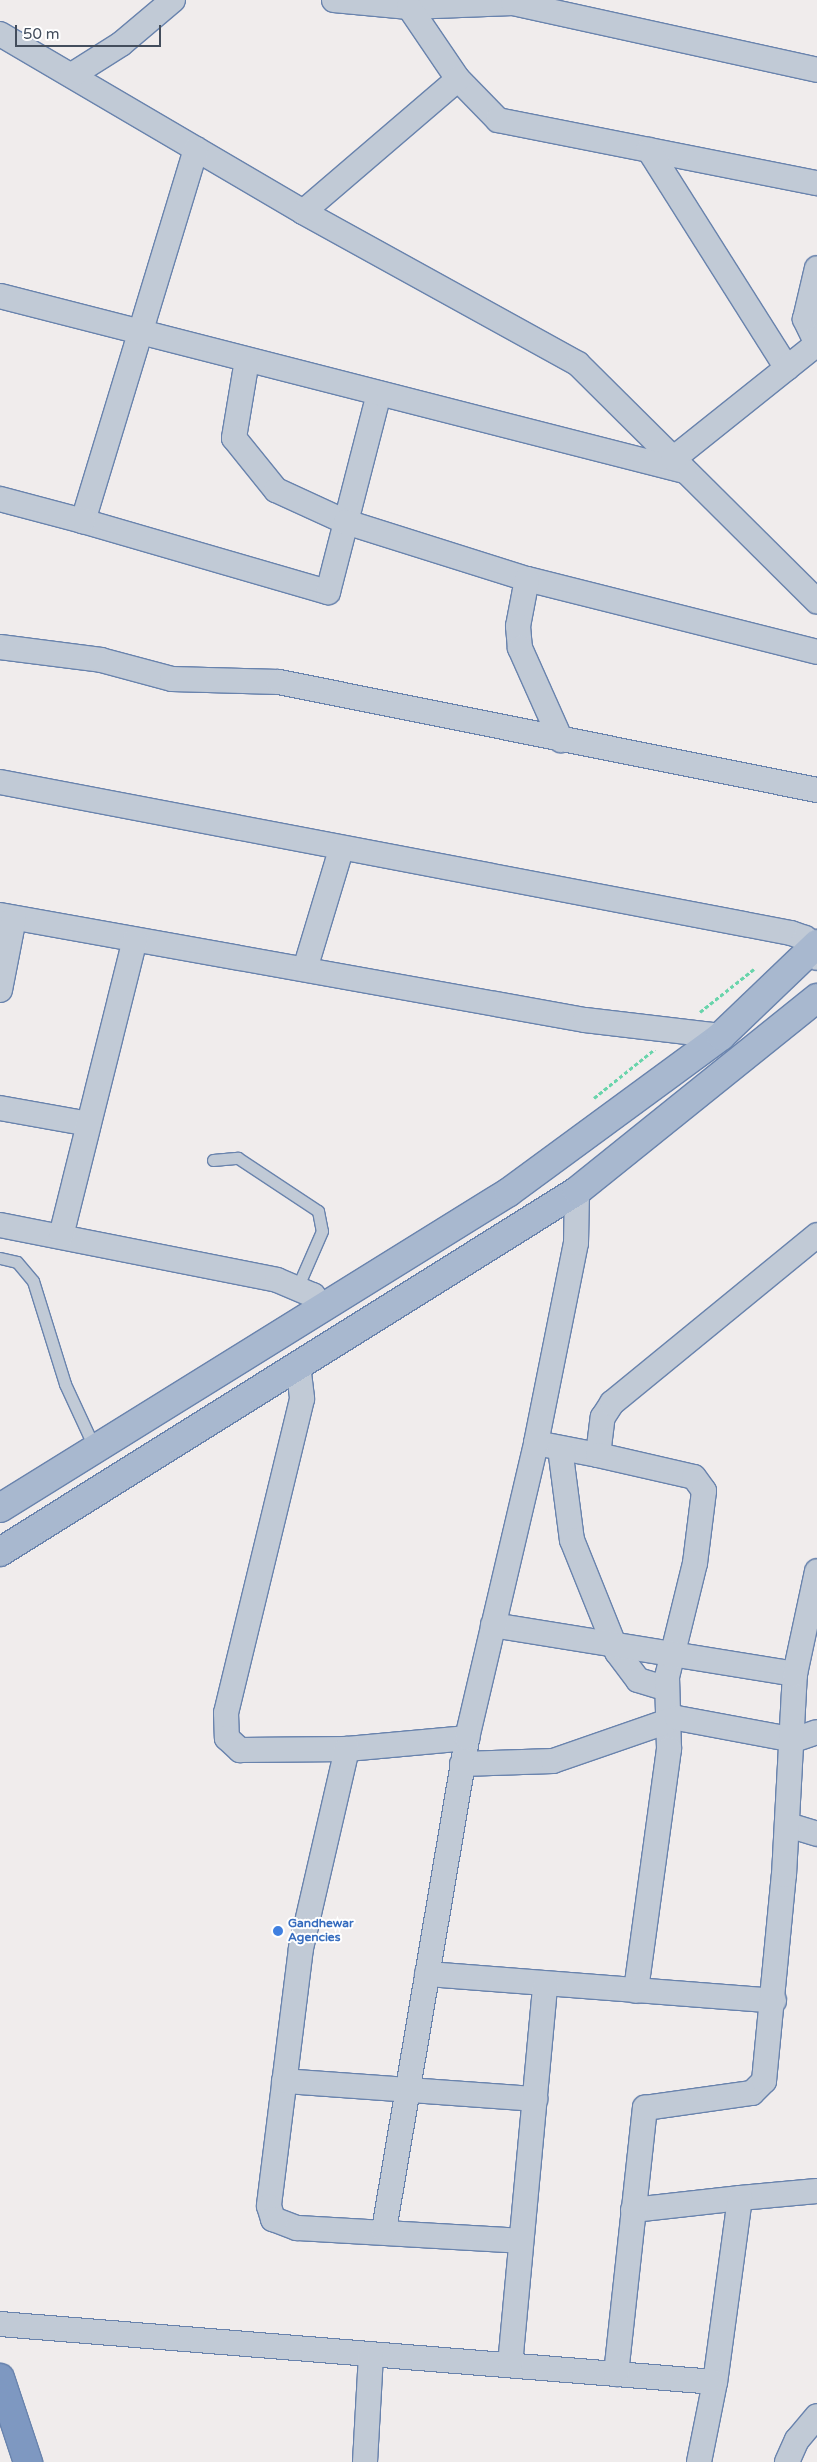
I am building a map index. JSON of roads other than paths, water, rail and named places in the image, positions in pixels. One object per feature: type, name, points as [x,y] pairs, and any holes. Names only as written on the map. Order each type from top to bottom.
[{"type":"highway","points":[[0,2378],[28,2462]]},
{"type":"main road","points":[[0,1508],[508,1192],[721,1036],[816,950]]},
{"type":"main road","points":[[0,1552],[577,1191],[817,998]]},
{"type":"street","points":[[72,75],[121,44],[173,0]]},
{"type":"street","points":[[334,0],[409,7],[513,4],[817,70]]},
{"type":"street","points":[[409,7],[458,79],[498,120],[817,183]]},
{"type":"street","points":[[0,34],[304,212],[578,364],[817,601]]},
{"type":"street","points":[[304,212],[458,79]]},
{"type":"street","points":[[82,521],[138,333],[196,149]]},
{"type":"street","points":[[649,150],[787,368]]},
{"type":"street","points":[[679,465],[787,368],[817,344],[805,319],[817,268]]},
{"type":"street","points":[[0,296],[138,333],[378,393],[679,465]]},
{"type":"street","points":[[247,360],[233,427],[240,450],[271,487],[346,522],[526,579],[817,652]]},
{"type":"street","points":[[0,499],[328,592],[378,393]]},
{"type":"street","points":[[526,579],[518,626],[520,648],[561,740]]},
{"type":"street","points":[[0,647],[100,660],[172,680],[279,682],[817,790]]},
{"type":"street","points":[[0,782],[341,850],[791,933],[805,938],[816,950]]},
{"type":"street","points":[[305,969],[341,850]]},
{"type":"street","points":[[0,990],[7,916],[585,1020],[721,1036]]},
{"type":"street","points":[[60,1236],[135,940]]},
{"type":"street","points":[[0,1108],[89,1124]]},
{"type":"street","points":[[384,2230],[462,1764],[536,1444],[576,1242],[577,1191]]},
{"type":"street","points":[[0,1225],[298,1286],[313,1295],[322,1308]]},
{"type":"street","points":[[598,1455],[603,1417],[612,1403],[817,1235]]},
{"type":"street","points":[[298,1365],[302,1399],[225,1725],[231,1746],[240,1750],[347,1749],[467,1738]]},
{"type":"street","points":[[536,1444],[598,1455],[694,1477],[704,1491],[695,1563],[671,1651],[667,1689],[669,1749],[636,1991]]},
{"type":"street","points":[[560,1448],[572,1540],[613,1642],[638,1680],[667,1689]]},
{"type":"street","points":[[616,2374],[645,2108],[759,2088],[774,2001],[794,1740],[795,1674],[817,1571]]},
{"type":"street","points":[[493,1625],[671,1651],[795,1674]]},
{"type":"street","points":[[462,1764],[553,1761],[668,1720],[688,1718],[794,1740],[817,1732]]},
{"type":"street","points":[[347,1749],[301,1948],[269,2206],[273,2219],[297,2228],[384,2230],[521,2242]]},
{"type":"street","points":[[788,1825],[817,1834]]},
{"type":"street","points":[[427,1974],[774,2001]]},
{"type":"street","points":[[510,2365],[545,1984]]},
{"type":"street","points":[[284,2081],[535,2099]]},
{"type":"street","points":[[633,2210],[817,2191]]},
{"type":"street","points":[[699,2462],[715,2382],[740,2198]]},
{"type":"street","points":[[0,2324],[715,2382]]},
{"type":"street","points":[[365,2462],[371,2354]]},
{"type":"street","points":[[787,2462],[797,2440],[817,2416]]},
{"type":"lane","points":[[213,1160],[238,1158],[318,1211],[322,1230],[298,1286]]},
{"type":"lane","points":[[0,1258],[17,1262],[33,1281],[64,1384],[95,1449]]},
{"type":"place","name":"Gandhewar Agencies","points":[[278,1931]]}]
